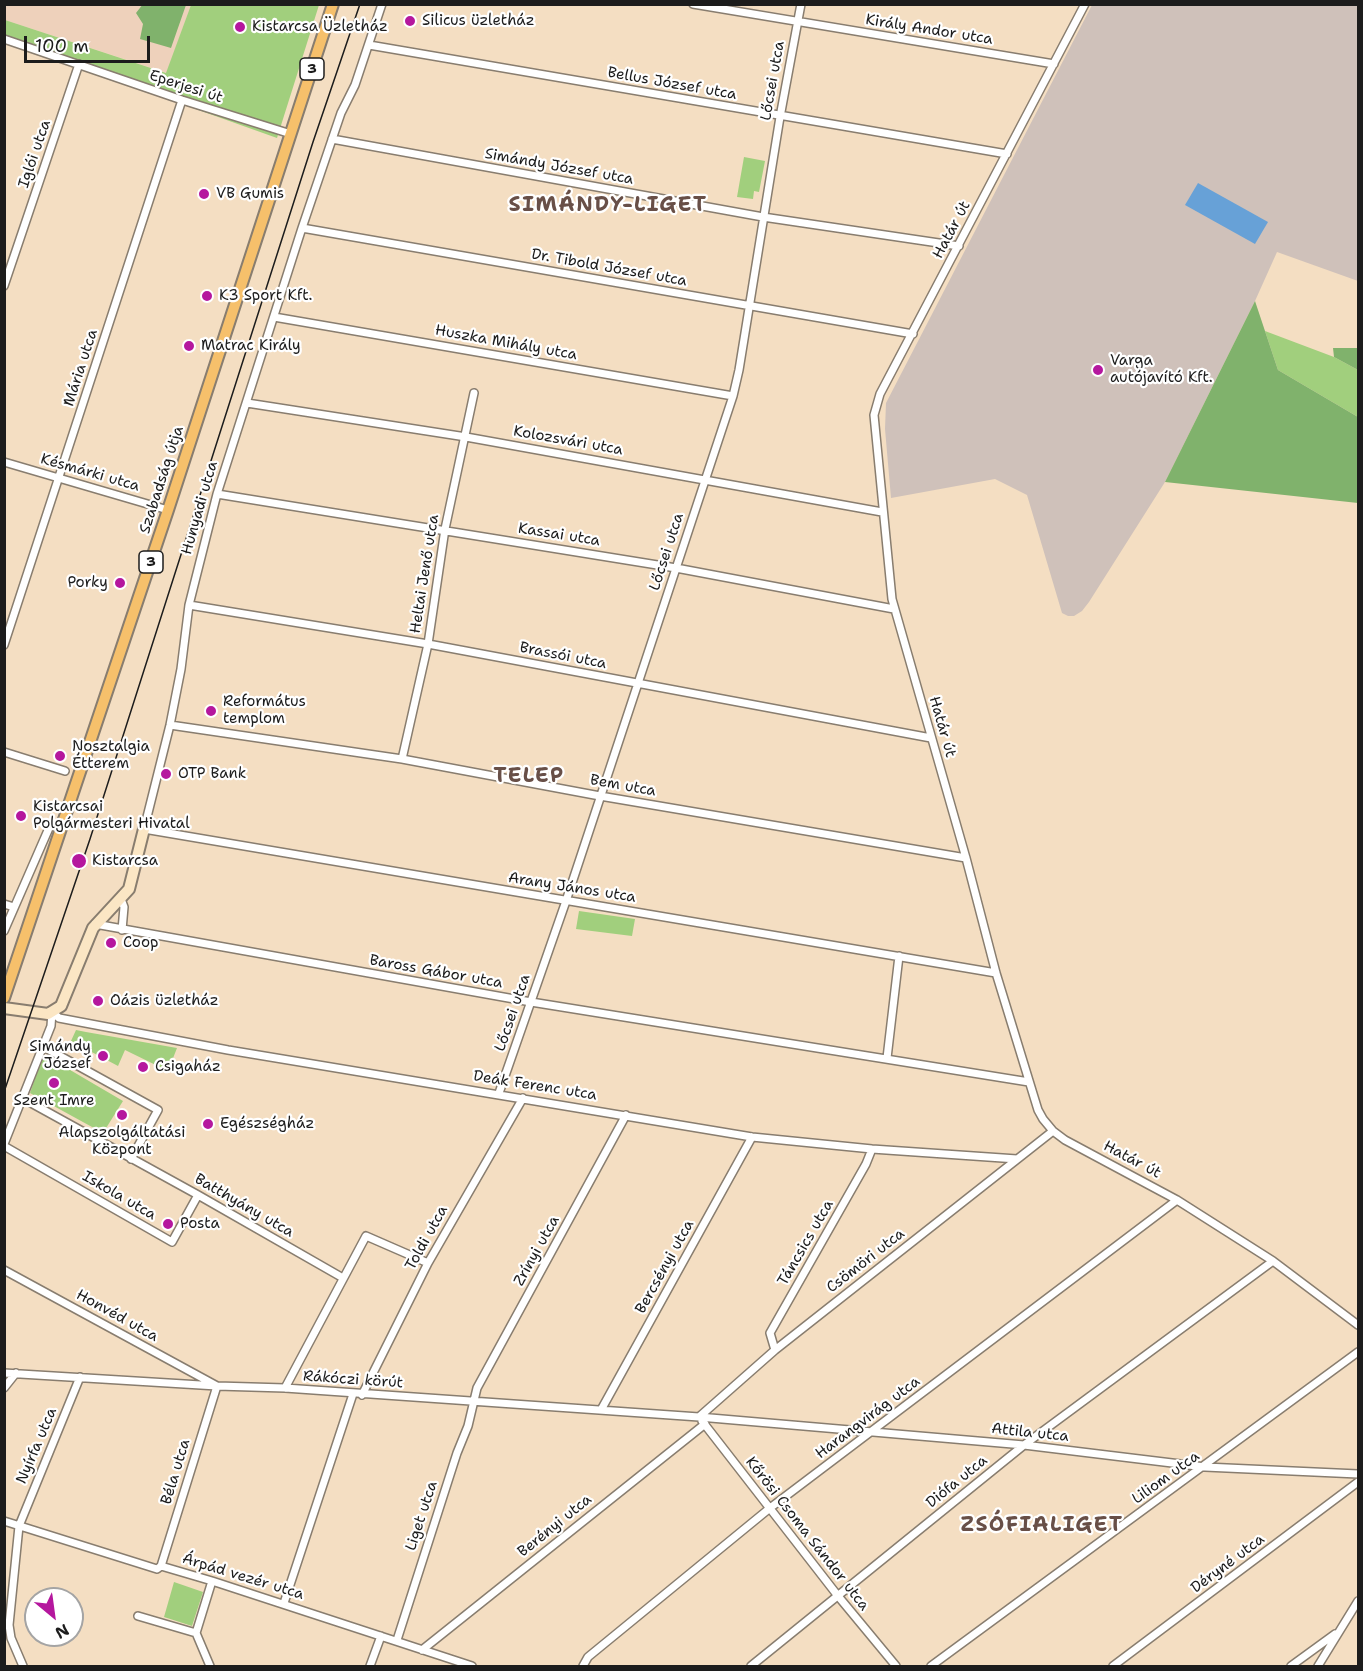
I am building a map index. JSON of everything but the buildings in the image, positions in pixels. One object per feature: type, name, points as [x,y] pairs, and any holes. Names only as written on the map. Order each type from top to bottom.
[{"type":"main road","name":"Szabadság útja","points":[[6,994],[168,510],[333,4]]},
{"type":"street","name":"Hunyadi utca","points":[[52,1012],[59,1008],[64,999],[95,924],[129,889],[170,724],[181,669],[189,605],[217,494],[302,228],[341,113],[355,85],[382,4]]},
{"type":"street","name":"Király Andor utca","points":[[693,4],[1054,64]]},
{"type":"street","name":"Lőcsei utca","points":[[499,1094],[566,901],[733,396],[801,4]]},
{"type":"street","name":"Határ út","points":[[1085,4],[880,394],[875,411],[882,512],[894,609],[966,858],[996,973],[1040,1115],[1053,1131],[1177,1200],[1273,1261],[1359,1325]]},
{"type":"street","name":"Eperjesi út","points":[[4,39],[182,100],[291,134]]},
{"type":"street","name":"Bellus József utca","points":[[369,45],[1006,154]]},
{"type":"street","name":"Iglói utca","points":[[4,286],[79,64]]},
{"type":"street","name":"Mária utca","points":[[4,645],[182,100]]},
{"type":"street","name":"Simándy József utca","points":[[333,140],[764,217],[959,246]]},
{"type":"street","name":"Dr. Tibold József utca","points":[[302,228],[913,334]]},
{"type":"street","name":"Huszka Mihály utca","points":[[274,317],[733,396]]},
{"type":"street","name":"Heltai Jenő utca","points":[[402,759],[428,644],[445,530],[474,393]]},
{"type":"street","name":"Kolozsvári utca","points":[[247,403],[466,437],[882,512]]},
{"type":"street","name":"Késmárki utca","points":[[4,462],[168,510]]},
{"type":"street","name":"Kassai utca","points":[[217,494],[676,568],[894,609]]},
{"type":"street","name":"Brassói utca","points":[[189,605],[428,644],[932,738]]},
{"type":"street","name":"Bem utca","points":[[170,724],[402,759],[600,796],[966,858]]},
{"type":"street","points":[[4,752],[65,771]]},
{"type":"street","points":[[4,931],[49,828]]},
{"type":"street","name":"Arany János utca","points":[[144,830],[996,973]]},
{"type":"street","points":[[121,899],[124,907],[122,930]]},
{"type":"street","points":[[4,904],[14,907]]},
{"type":"street","name":"Baross Gábor utca","points":[[95,924],[531,1002],[1029,1082]]},
{"type":"street","points":[[887,1058],[899,956]]},
{"type":"street","points":[[4,1008],[40,1014],[52,1012],[51,1026],[4,1145]]},
{"type":"street","name":"Deák Ferenc utca","points":[[52,1012],[59,1018],[216,1047],[752,1137],[872,1149],[1017,1159]]},
{"type":"street","points":[[42,1046],[158,1110],[131,1159]]},
{"type":"street","name":"Batthyány utca","points":[[22,1098],[198,1194],[343,1278]]},
{"type":"street","name":"Toldi utca","points":[[362,1395],[428,1263],[523,1098]]},
{"type":"street","name":"Zrínyi utca","points":[[474,1401],[477,1388],[626,1115]]},
{"type":"street","name":"Csömöri utca","points":[[699,1417],[775,1350],[1053,1131]]},
{"type":"street","name":"Bercsényi utca","points":[[601,1410],[752,1137]]},
{"type":"street","name":"Iskola utca","points":[[4,1145],[172,1242],[198,1194]]},
{"type":"street","name":"Táncsics utca","points":[[775,1350],[770,1333],[866,1164],[872,1149]]},
{"type":"street","name":"Harangvirág utca","points":[[583,1666],[588,1657],[770,1508],[1177,1200]]},
{"type":"street","points":[[285,1388],[366,1236],[428,1263]]},
{"type":"street","name":"Diófa utca","points":[[751,1666],[1024,1445],[1273,1261]]},
{"type":"street","name":"Honvéd utca","points":[[4,1270],[217,1386]]},
{"type":"street","name":"Liliom utca","points":[[931,1666],[1359,1352]]},
{"type":"street","name":"Rákóczi körút","points":[[4,1373],[285,1388],[699,1417]]},
{"type":"street","points":[[4,1388],[16,1373]]},
{"type":"street","name":"Nyírfa utca","points":[[8,1639],[19,1526],[80,1377]]},
{"type":"street","name":"Béla utca","points":[[161,1566],[217,1386]]},
{"type":"street","points":[[284,1603],[353,1394]]},
{"type":"street","name":"Liget utca","points":[[397,1640],[457,1453],[468,1426],[474,1401]]},
{"type":"street","name":"Attila utca","points":[[699,1417],[1024,1445],[1204,1467],[1359,1474]]},
{"type":"street","name":"Kőrösi Csoma Sándor utca","points":[[699,1417],[838,1596],[896,1666]]},
{"type":"street","name":"Berényi utca","points":[[422,1650],[705,1424]]},
{"type":"street","name":"Déryné utca","points":[[1113,1666],[1359,1482]]},
{"type":"street","name":"Árpád vezér utca","points":[[4,1521],[157,1569],[161,1566],[284,1603],[472,1666]]},
{"type":"street","points":[[210,1666],[196,1633],[212,1581]]},
{"type":"street","points":[[1318,1666],[1359,1601]]},
{"type":"street","points":[[138,1616],[196,1633]]},
{"type":"street","points":[[1291,1666],[1338,1631]]},
{"type":"street","points":[[370,1666],[381,1636]]},
{"type":"street","points":[[8,1639],[23,1666]]},
{"type":"shaded area","points":[[5,5],[191,5],[167,73],[5,20]]},
{"type":"shaded area","points":[[1092,5],[1358,5],[1358,281],[1277,252],[1165,482],[1089,602],[1082,611],[1074,616],[1068,616],[1062,613],[1027,495],[995,479],[891,498],[885,429],[886,403]]},
{"type":"green space","points":[[143,4],[186,5],[171,48],[140,39],[143,24],[136,13]]},
{"type":"green space","points":[[191,5],[319,5],[277,138],[5,41],[5,20],[166,73]]},
{"type":"green space","points":[[744,157],[765,161],[759,192],[754,191],[753,199],[737,197]]},
{"type":"green space","points":[[1255,301],[1278,370],[1358,417],[1358,503],[1165,482]]},
{"type":"green space","points":[[1265,331],[1334,357],[1358,370],[1358,417],[1278,370]]},
{"type":"green space","points":[[1333,348],[1358,348],[1358,370],[1334,357]]},
{"type":"green space","points":[[579,911],[635,919],[632,936],[576,929]]},
{"type":"green space","points":[[76,1030],[177,1048],[168,1071],[125,1050],[118,1066],[71,1041]]},
{"type":"green space","points":[[53,1054],[66,1063],[65,1067],[123,1101],[103,1133],[30,1093],[42,1058]]},
{"type":"green space","points":[[174,1582],[203,1592],[192,1626],[164,1617]]},
{"type":"water","points":[[1198,183],[1268,222],[1255,244],[1185,205]]},
{"type":"tram line","points":[[4,1092],[90,839],[313,142],[360,4]]},
{"type":"place","name":"Silicus üzletház","points":[[410,21]]},
{"type":"place","name":"Kistarcsa Üzletház","points":[[240,27]]},
{"type":"place","name":"VB Gumis","points":[[204,194]]},
{"type":"place","name":"K3 Sport Kft.","points":[[207,296]]},
{"type":"place","name":"Matrac Király","points":[[189,346]]},
{"type":"place","name":"Varga autójavító Kft.","points":[[1098,370]]},
{"type":"place","name":"Porky","points":[[120,583]]},
{"type":"place","name":"Református templom","points":[[211,711]]},
{"type":"place","name":"Nosztalgia Étterem","points":[[60,756]]},
{"type":"place","name":"OTP Bank","points":[[166,774]]},
{"type":"place","name":"Kistarcsai Polgármesteri Hivatal","points":[[21,816]]},
{"type":"place","name":"Kistarcsa","points":[[79,861]]},
{"type":"place","name":"Coop","points":[[111,943]]},
{"type":"place","name":"Oázis üzletház","points":[[98,1001]]},
{"type":"place","name":"Simándy József","points":[[103,1056]]},
{"type":"place","name":"Csigaház","points":[[143,1067]]},
{"type":"place","name":"Szent Imre","points":[[54,1083]]},
{"type":"place","name":"Alapszolgáltatási Központ","points":[[122,1115]]},
{"type":"place","name":"Egészségház","points":[[208,1124]]},
{"type":"place","name":"Posta","points":[[168,1224]]},
{"type":"district","name":"SIMÁNDY-LIGET","points":[[608,206]]},
{"type":"district","name":"TELEP","points":[[529,777]]},
{"type":"district","name":"ZSÓFIALIGET","points":[[1042,1526]]}]
